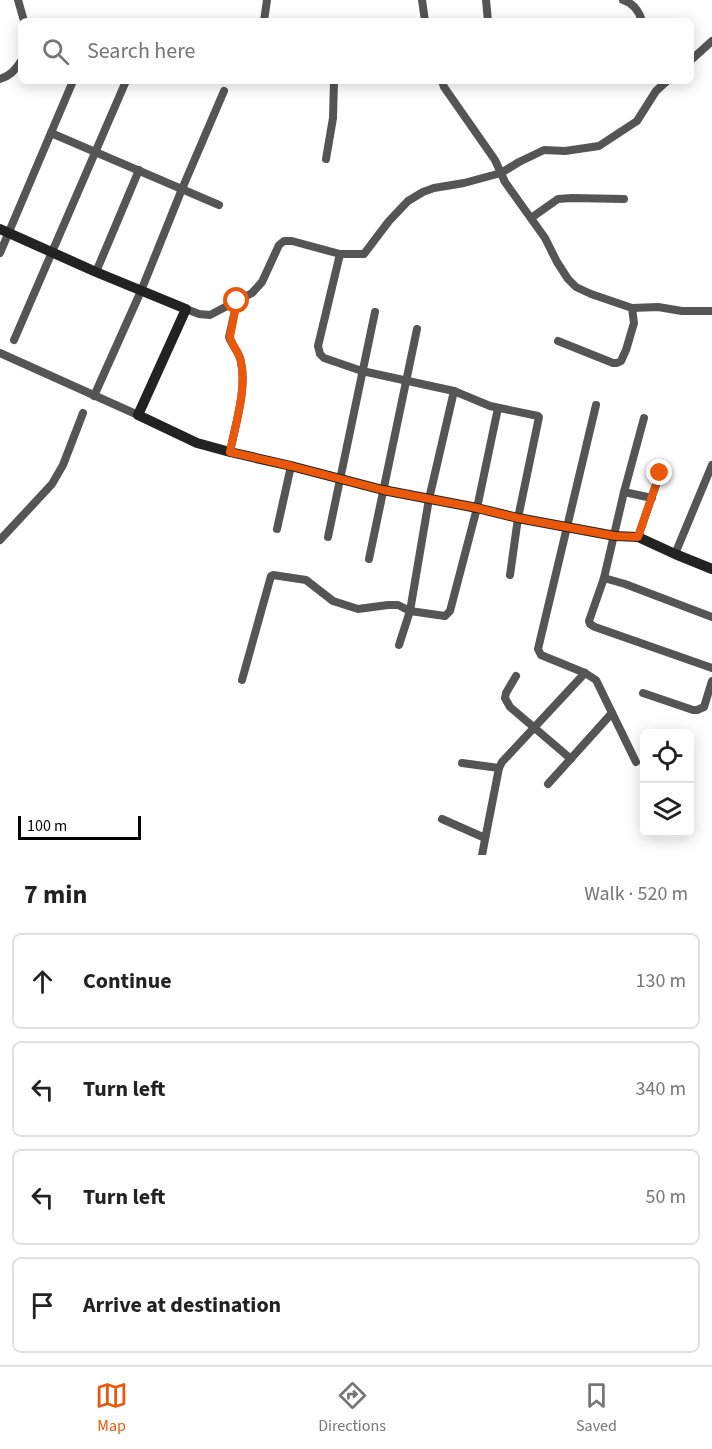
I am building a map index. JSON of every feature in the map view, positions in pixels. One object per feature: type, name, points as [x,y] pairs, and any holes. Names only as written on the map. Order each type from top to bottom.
[{"type":"street","points":[[18,0],[23,18]]},
{"type":"street","points":[[264,18],[267,0]]},
{"type":"street","points":[[422,0],[425,18]]},
{"type":"street","points":[[486,0],[488,18]]},
{"type":"street","points":[[623,0],[634,3],[641,18]]},
{"type":"street","points":[[694,57],[712,41]]},
{"type":"street","points":[[0,79],[7,77],[18,66]]},
{"type":"street","points":[[0,254],[4,231],[73,84]]},
{"type":"street","points":[[14,340],[125,84]]},
{"type":"street","points":[[326,159],[333,118],[334,84]]},
{"type":"street","points":[[443,84],[495,160],[505,182],[545,238],[568,279],[576,287],[632,308],[658,307],[682,311],[712,311]]},
{"type":"street","points":[[4,231],[141,291],[199,314],[210,315],[252,292],[262,282],[279,245],[284,241],[292,241],[340,254],[364,254],[386,223],[408,201],[423,192],[501,173],[544,150],[565,151],[599,146],[637,121],[656,91],[664,84]]},
{"type":"street","points":[[94,396],[141,291],[224,91]]},
{"type":"street","points":[[51,133],[219,205]]},
{"type":"street","points":[[96,272],[139,170]]},
{"type":"street","points":[[531,218],[558,200],[624,199]]},
{"type":"street","points":[[340,254],[318,346],[324,358],[363,371],[454,390],[490,406],[538,416],[540,419],[518,518],[510,575]]},
{"type":"street","points":[[230,452],[243,384],[241,360],[230,337],[237,301]]},
{"type":"street","points":[[558,341],[617,363],[621,361],[626,350],[634,323],[632,308]]},
{"type":"street","points":[[138,415],[186,309]]},
{"type":"street","points":[[328,537],[375,312]]},
{"type":"street","points":[[369,559],[417,328]]},
{"type":"street","points":[[0,353],[196,443],[383,490],[567,528],[615,536],[638,537],[675,555],[712,569]]},
{"type":"street","points":[[399,645],[410,610],[429,499],[454,390]]},
{"type":"street","points":[[596,405],[538,649],[541,655],[585,673],[596,680],[636,762]]},
{"type":"street","points":[[242,680],[273,575],[306,580],[333,601],[361,609],[398,605],[410,610],[448,615],[477,508],[498,408]]},
{"type":"street","points":[[0,540],[52,484],[63,465],[83,413]]},
{"type":"street","points":[[644,418],[604,578],[589,621],[590,624],[712,668]]},
{"type":"street","points":[[675,555],[712,465]]},
{"type":"street","points":[[277,529],[291,466]]},
{"type":"street","points":[[638,537],[660,473]]},
{"type":"street","points":[[624,492],[652,498]]},
{"type":"street","points":[[604,578],[712,617]]},
{"type":"street","points":[[482,855],[502,762],[585,673]]},
{"type":"street","points":[[516,676],[505,698],[510,707],[570,759]]},
{"type":"street","points":[[643,693],[697,710],[704,706],[712,681]]},
{"type":"street","points":[[548,784],[612,713]]},
{"type":"street","points":[[462,763],[499,768]]},
{"type":"street","points":[[442,819],[485,838]]},
{"type":"route","points":[[237,301],[230,337],[241,360],[243,384],[230,452],[383,490],[615,536],[638,537],[660,473]]}]
